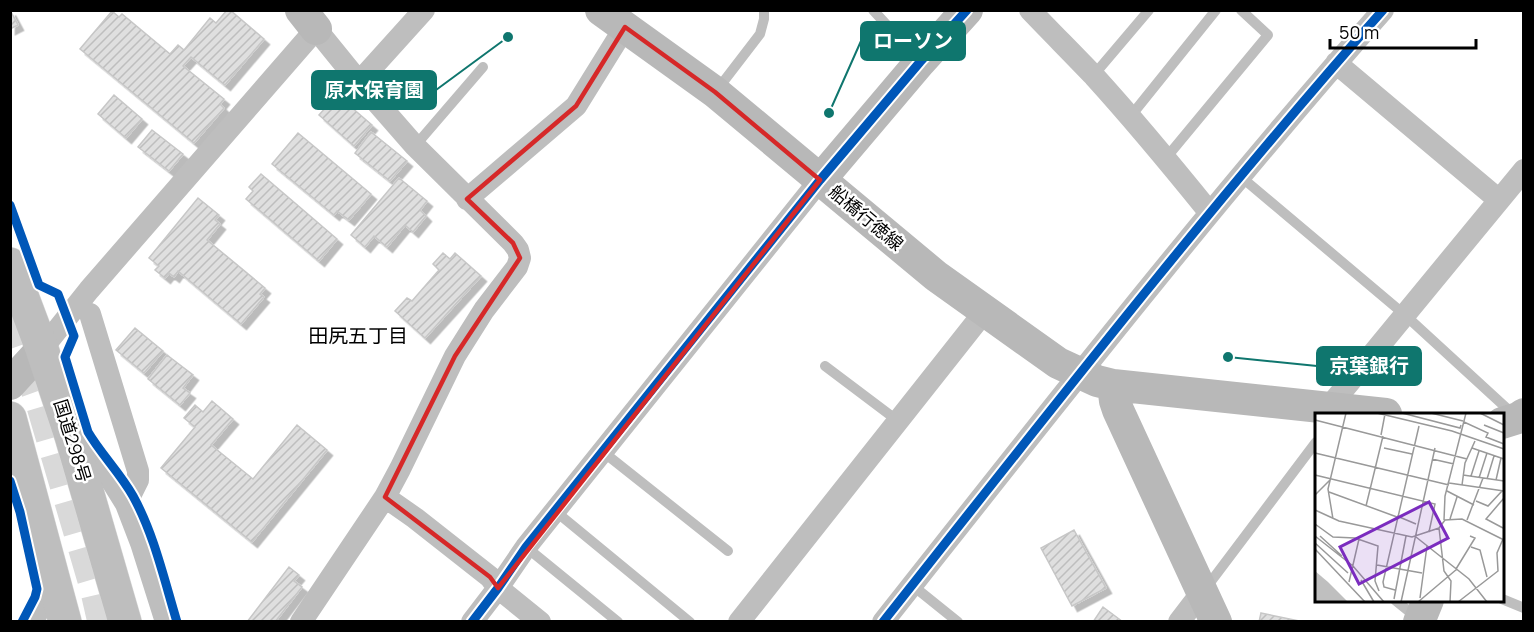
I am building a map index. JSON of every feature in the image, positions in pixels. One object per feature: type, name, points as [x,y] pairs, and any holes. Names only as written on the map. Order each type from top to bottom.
[{"type":"highway","name":"国道298号","points":[[10,264],[71,436],[125,621]]},
{"type":"highway","points":[[10,418],[62,608]]},
{"type":"main road","points":[[820,180],[967,10]]},
{"type":"main road","name":"船橋行徳線","points":[[613,19],[715,92],[936,276],[1058,363],[1097,381],[1113,385],[1374,413]]},
{"type":"main road","points":[[10,384],[42,349]]},
{"type":"main road","points":[[1113,385],[1118,410],[1216,621]]},
{"type":"street","points":[[359,82],[424,10]]},
{"type":"street","points":[[1030,10],[1093,75],[1166,158],[1210,213]]},
{"type":"street","points":[[883,621],[1240,176],[1383,10]]},
{"type":"street","points":[[467,199],[576,106],[613,19]]},
{"type":"street","points":[[42,349],[308,20],[415,146],[513,243],[520,258],[512,274],[484,310],[455,356],[385,497],[301,621]]},
{"type":"street","points":[[1336,63],[1499,200]]},
{"type":"street","points":[[1336,410],[1405,315],[1524,170]]},
{"type":"street","points":[[472,621],[526,547],[820,180]]},
{"type":"street","points":[[739,621],[985,311]]},
{"type":"street","points":[[90,314],[138,471],[138,480],[126,504]]},
{"type":"street","points":[[71,436],[108,475],[126,504],[166,621]]},
{"type":"street","points":[[385,497],[490,577],[498,588],[540,621]]},
{"type":"street","points":[[1179,621],[1202,592]]},
{"type":"street","points":[[32,621],[40,608],[62,608]]},
{"type":"lane","points":[[715,92],[760,34],[764,10]]},
{"type":"lane","points":[[873,10],[920,62]]},
{"type":"lane","points":[[1093,75],[1149,10]]},
{"type":"lane","points":[[1130,117],[1216,10]]},
{"type":"lane","points":[[1166,158],[1268,35],[1241,10]]},
{"type":"lane","points":[[415,146],[483,67]]},
{"type":"lane","points":[[1240,176],[1405,315],[1515,419]]},
{"type":"lane","points":[[825,366],[898,421]]},
{"type":"lane","points":[[1202,592],[1315,445]]},
{"type":"lane","points":[[602,452],[728,551]]},
{"type":"lane","points":[[555,511],[690,621]]},
{"type":"lane","points":[[526,547],[618,621]]},
{"type":"lane","points":[[912,585],[958,621]]},
{"type":"lane","points":[[1504,600],[1524,608]]},
{"type":"lane","points":[[1399,602],[1422,614]]},
{"type":"highlighted area","points":[[625,27],[715,92],[820,180],[498,588],[490,577],[385,497],[455,356],[520,258],[513,243],[467,199],[576,106]]},
{"type":"building","points":[[10,10],[18,25],[10,29]]},
{"type":"building","points":[[227,10],[230,10],[264,39],[225,85],[191,57],[183,66],[224,99],[220,104],[224,108],[194,143],[80,49],[112,11],[119,17],[122,14],[170,54],[178,45],[184,50],[210,18],[216,23]]},
{"type":"building","points":[[114,95],[142,119],[126,138],[98,114]]},
{"type":"building","points":[[337,95],[372,125],[354,146],[319,115]]},
{"type":"building","points":[[152,130],[183,154],[169,171],[138,147]]},
{"type":"building","points":[[371,132],[407,161],[390,181],[355,153]]},
{"type":"building","points":[[298,133],[371,194],[349,220],[337,211],[334,215],[272,164]]},
{"type":"building","points":[[261,174],[337,239],[319,261],[246,199],[253,191],[249,187]]},
{"type":"building","points":[[399,178],[427,201],[420,210],[426,216],[413,232],[405,225],[387,247],[374,236],[365,247],[351,235]]},
{"type":"building","points":[[198,198],[219,215],[215,220],[220,224],[207,240],[265,288],[260,294],[264,297],[241,324],[178,271],[174,277],[169,273],[165,278],[155,270],[159,266],[149,258]]},
{"type":"building","points":[[443,253],[450,259],[455,253],[481,276],[425,338],[395,311],[407,298],[412,301],[439,270],[433,264]]},
{"type":"building","points":[[135,328],[163,351],[144,373],[116,350]]},
{"type":"building","points":[[167,355],[193,375],[183,388],[190,393],[180,405],[148,379]]},
{"type":"building","points":[[212,401],[233,419],[211,445],[253,479],[297,425],[327,450],[252,542],[161,468],[195,427],[184,418],[195,405],[203,412]]},
{"type":"building","points":[[1074,530],[1106,588],[1072,606],[1041,548]]},
{"type":"building","points":[[289,567],[299,575],[294,581],[302,587],[275,622],[247,622]]},
{"type":"building","points":[[1103,607],[1123,622],[1093,622]]},
{"type":"building","points":[[1261,613],[1304,622],[1259,622]]},
{"type":"tunnel","points":[[10,314],[43,406],[96,587],[104,622]]},
{"type":"cycle path","points":[[472,622],[526,547],[820,180],[967,10]]},
{"type":"cycle path","points":[[883,622],[1191,236],[1383,10]]},
{"type":"cycle path","points":[[10,205],[39,285],[58,294],[74,336],[65,357],[88,432],[133,496],[158,557],[177,622]]},
{"type":"cycle path","points":[[10,481],[20,512],[37,589],[22,622]]},
{"type":"place","name":"原木保育園","points":[[508,37]]},
{"type":"place","name":"ローソン","points":[[829,113]]},
{"type":"place","name":"京葉銀行","points":[[1228,357]]},
{"type":"district","name":"田尻五丁目","points":[[358,336]]}]
